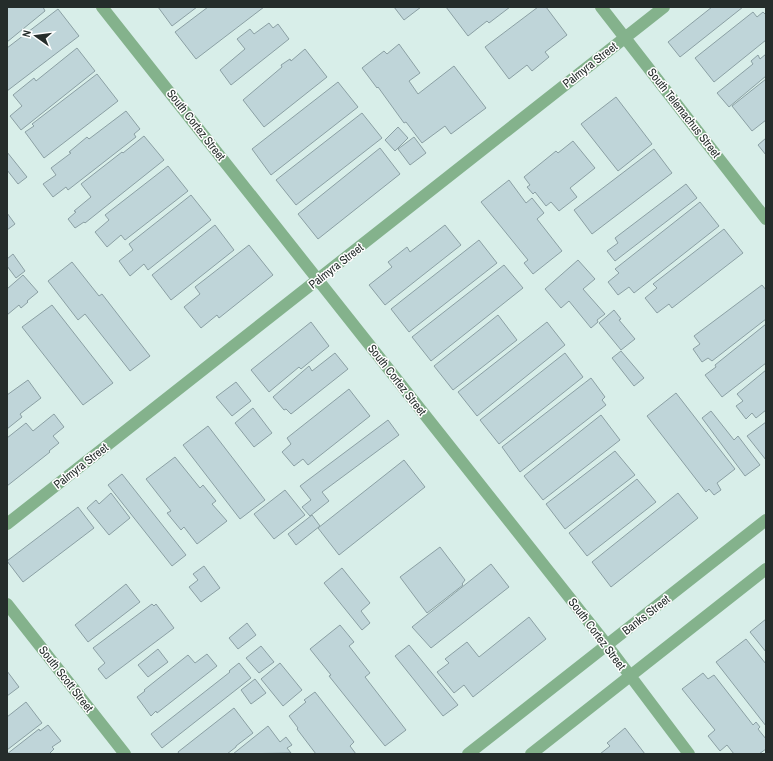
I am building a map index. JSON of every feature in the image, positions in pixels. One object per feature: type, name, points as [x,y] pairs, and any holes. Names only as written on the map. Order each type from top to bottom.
[{"type":"street","name":"South Cortez Street","points":[[102,7],[607,645],[689,754]]},
{"type":"street","name":"South Telemachus Street","points":[[601,7],[766,219]]},
{"type":"street","name":"Palmyra Street","points":[[7,524],[664,7]]},
{"type":"street","name":"Banks Street","points":[[468,754],[766,520]]},
{"type":"street","points":[[531,754],[766,569]]},
{"type":"street","name":"South Scott Street","points":[[7,604],[125,754]]},
{"type":"building","points":[[7,7],[43,7],[45,11],[7,42]]},
{"type":"building","points":[[158,7],[197,7],[172,26]]},
{"type":"building","points":[[208,7],[264,7],[196,59],[175,32]]},
{"type":"building","points":[[394,7],[421,7],[404,20]]},
{"type":"building","points":[[446,7],[510,7],[489,23],[487,21],[468,36]]},
{"type":"building","points":[[538,7],[546,7],[567,35],[545,52],[549,57],[532,71],[527,65],[509,79],[485,47]]},
{"type":"building","points":[[712,7],[743,7],[680,57],[668,42]]},
{"type":"building","points":[[58,9],[79,36],[7,91],[7,48]]},
{"type":"building","points":[[753,12],[757,17],[763,12],[766,15],[766,40],[714,82],[695,58]]},
{"type":"building","points":[[269,23],[273,28],[278,24],[289,39],[231,85],[220,70],[245,49],[237,39],[250,29],[254,34]]},
{"type":"building","points":[[399,44],[420,73],[409,81],[418,94],[454,66],[486,108],[451,134],[445,126],[422,143],[406,122],[404,123],[362,68],[384,51],[387,54]]},
{"type":"building","points":[[77,48],[95,71],[21,130],[10,116],[22,106],[13,95],[34,78],[36,81]]},
{"type":"building","points":[[305,49],[327,77],[264,127],[243,100],[282,67],[281,65],[290,59],[291,61]]},
{"type":"building","points":[[766,54],[766,76],[729,107],[717,93],[753,64],[751,61],[758,55],[760,59]]},
{"type":"building","points":[[97,74],[118,101],[44,158],[25,132],[34,126],[32,124]]},
{"type":"building","points":[[766,79],[766,120],[752,131],[732,106]]},
{"type":"building","points":[[338,82],[358,107],[271,175],[252,149]]},
{"type":"building","points":[[616,97],[652,144],[618,171],[581,124]]},
{"type":"building","points":[[126,111],[140,129],[134,134],[136,137],[68,190],[66,187],[53,197],[43,184],[56,175],[51,168],[71,153],[69,152],[87,137],[89,139]]},
{"type":"building","points":[[362,113],[382,138],[296,205],[276,180]]},
{"type":"building","points":[[398,127],[408,138],[395,151],[385,140]]},
{"type":"building","points":[[144,136],[164,160],[85,223],[84,222],[75,228],[68,219],[76,212],[74,211],[91,197],[81,184]]},
{"type":"building","points":[[414,137],[426,153],[410,165],[398,149]]},
{"type":"building","points":[[766,138],[766,155],[758,145]]},
{"type":"building","points":[[573,141],[595,168],[570,188],[577,197],[559,211],[551,202],[546,206],[535,192],[533,194],[527,187],[530,185],[524,177],[556,151],[558,153]]},
{"type":"building","points":[[380,148],[400,174],[318,239],[298,214]]},
{"type":"building","points":[[654,149],[672,173],[592,234],[574,210]]},
{"type":"building","points":[[7,152],[27,177],[18,184],[7,170]]},
{"type":"building","points":[[168,166],[188,191],[125,240],[121,235],[107,247],[95,232],[109,220],[105,215]]},
{"type":"building","points":[[509,180],[526,203],[532,198],[544,213],[537,219],[562,251],[533,274],[524,263],[528,260],[481,202]]},
{"type":"building","points":[[686,184],[697,198],[615,261],[607,251],[618,243],[615,238]]},
{"type":"building","points":[[191,195],[211,220],[148,270],[144,264],[130,276],[119,261],[133,250],[129,244]]},
{"type":"building","points":[[700,202],[719,226],[634,293],[629,287],[618,295],[608,282],[619,273],[615,269]]},
{"type":"building","points":[[7,213],[15,224],[7,230]]},
{"type":"building","points":[[215,225],[234,250],[171,300],[152,275]]},
{"type":"building","points":[[445,225],[461,245],[385,305],[369,285],[392,267],[388,262],[407,247],[410,252]]},
{"type":"building","points":[[724,229],[743,253],[672,308],[669,304],[657,313],[645,298],[657,288],[653,284]]},
{"type":"building","points":[[479,240],[497,263],[409,332],[391,309]]},
{"type":"building","points":[[249,245],[273,275],[219,318],[217,315],[201,328],[184,307],[200,294],[195,287]]},
{"type":"building","points":[[13,254],[25,271],[16,278],[7,266],[7,259]]},
{"type":"building","points":[[578,260],[595,279],[583,289],[605,314],[597,320],[598,322],[591,328],[569,301],[561,308],[545,289]]},
{"type":"building","points":[[72,262],[99,296],[102,294],[150,356],[130,371],[85,314],[78,320],[48,281]]},
{"type":"building","points":[[504,265],[523,288],[431,361],[412,337]]},
{"type":"building","points":[[23,275],[38,292],[21,308],[19,305],[7,315],[7,289]]},
{"type":"building","points":[[762,285],[766,290],[766,319],[712,361],[708,358],[702,362],[693,349],[700,344],[694,336]]},
{"type":"building","points":[[52,305],[113,383],[83,405],[22,327]]},
{"type":"building","points":[[614,310],[621,319],[619,320],[635,339],[621,350],[599,323]]},
{"type":"building","points":[[498,315],[517,340],[453,390],[434,366]]},
{"type":"building","points":[[311,322],[329,346],[301,369],[299,367],[269,392],[251,370]]},
{"type":"building","points":[[547,322],[565,345],[477,416],[458,392]]},
{"type":"building","points":[[766,324],[766,363],[722,397],[705,375],[716,367],[715,365]]},
{"type":"building","points":[[621,351],[644,378],[634,386],[612,358]]},
{"type":"building","points":[[335,353],[348,369],[291,414],[286,409],[284,410],[273,397],[309,366],[312,371]]},
{"type":"building","points":[[565,353],[583,377],[499,444],[480,420]]},
{"type":"building","points":[[766,370],[766,410],[756,418],[752,413],[746,419],[736,406],[743,401],[737,394]]},
{"type":"building","points":[[591,378],[605,397],[602,400],[606,405],[520,472],[502,447]]},
{"type":"building","points":[[28,380],[41,398],[20,414],[22,417],[7,429],[7,395]]},
{"type":"building","points":[[236,382],[251,401],[232,416],[216,397]]},
{"type":"building","points":[[349,389],[370,416],[308,465],[303,459],[294,466],[282,452],[291,444],[287,438]]},
{"type":"building","points":[[676,393],[735,469],[717,483],[721,490],[714,495],[709,489],[706,492],[647,416]]},
{"type":"building","points":[[253,408],[272,433],[254,447],[235,423]]},
{"type":"building","points":[[711,411],[734,440],[738,436],[760,465],[745,476],[702,418]]},
{"type":"building","points":[[54,414],[64,427],[53,436],[59,443],[49,451],[50,452],[7,486],[7,438],[26,423],[33,431]]},
{"type":"building","points":[[601,415],[620,440],[543,500],[524,476]]},
{"type":"building","points":[[388,420],[399,435],[322,492],[329,501],[310,516],[302,507],[311,500],[300,486]]},
{"type":"building","points":[[766,422],[766,460],[747,436]]},
{"type":"building","points":[[208,426],[265,500],[240,519],[183,445]]},
{"type":"building","points":[[615,451],[635,475],[565,529],[546,504]]},
{"type":"building","points":[[175,457],[200,488],[203,485],[216,501],[212,504],[227,521],[197,544],[184,527],[181,530],[167,513],[171,511],[146,479]]},
{"type":"building","points":[[404,460],[425,487],[339,555],[318,528]]},
{"type":"building","points":[[122,474],[186,555],[172,566],[108,485]]},
{"type":"building","points":[[637,479],[656,502],[587,556],[569,533]]},
{"type":"building","points":[[285,490],[305,515],[274,539],[254,514]]},
{"type":"building","points":[[111,493],[130,518],[109,535],[87,508],[96,500],[99,504]]},
{"type":"building","points":[[678,493],[698,518],[611,587],[592,562]]},
{"type":"building","points":[[78,507],[94,528],[23,582],[7,561]]},
{"type":"building","points":[[312,515],[320,526],[296,545],[288,534]]},
{"type":"building","points":[[440,547],[465,580],[462,584],[463,585],[427,613],[400,577]]},
{"type":"building","points":[[491,564],[509,587],[431,648],[412,627]]},
{"type":"building","points":[[204,566],[220,588],[201,602],[189,587],[198,580],[193,574]]},
{"type":"building","points":[[342,568],[370,603],[361,611],[370,623],[362,630],[324,583]]},
{"type":"building","points":[[126,584],[140,602],[88,642],[75,625]]},
{"type":"building","points":[[152,604],[154,606],[156,604],[174,628],[106,679],[98,669],[105,663],[93,648]]},
{"type":"building","points":[[529,617],[546,639],[473,697],[464,685],[454,693],[437,672],[449,663],[445,659],[467,642],[479,657]]},
{"type":"building","points":[[766,619],[766,652],[750,632]]},
{"type":"building","points":[[247,623],[256,635],[238,649],[229,638]]},
{"type":"building","points":[[340,625],[354,642],[349,646],[370,673],[365,677],[406,730],[385,746],[329,676],[331,675],[310,649]]},
{"type":"building","points":[[746,639],[766,664],[766,726],[716,662]]},
{"type":"building","points":[[409,645],[458,705],[443,716],[395,656]]},
{"type":"building","points":[[261,646],[274,662],[259,673],[246,658]]},
{"type":"building","points":[[158,649],[168,662],[148,677],[138,665]]},
{"type":"building","points":[[207,654],[217,666],[157,713],[156,711],[151,716],[137,697],[188,655],[195,663]]},
{"type":"building","points":[[239,663],[251,678],[162,748],[151,734],[230,672],[229,671]]},
{"type":"building","points":[[280,663],[302,690],[283,706],[261,679]]},
{"type":"building","points":[[7,671],[19,687],[7,696]]},
{"type":"building","points":[[703,673],[708,679],[714,675],[753,725],[756,722],[760,727],[758,729],[766,739],[766,749],[759,754],[734,754],[727,745],[720,751],[708,736],[715,730],[682,689]]},
{"type":"building","points":[[255,679],[266,693],[251,704],[241,690]]},
{"type":"building","points":[[315,692],[354,742],[350,746],[356,754],[316,754],[297,729],[298,728],[289,716],[306,702],[304,700]]},
{"type":"building","points":[[26,702],[42,723],[7,750],[7,717]]},
{"type":"building","points":[[234,708],[253,733],[227,754],[179,754],[178,752]]},
{"type":"building","points":[[48,725],[61,741],[52,747],[54,749],[49,754],[7,754],[39,729],[40,731]]},
{"type":"building","points":[[268,726],[280,742],[286,737],[292,745],[287,748],[291,753],[233,754]]},
{"type":"building","points":[[625,728],[645,754],[600,754],[610,746],[607,743]]}]
